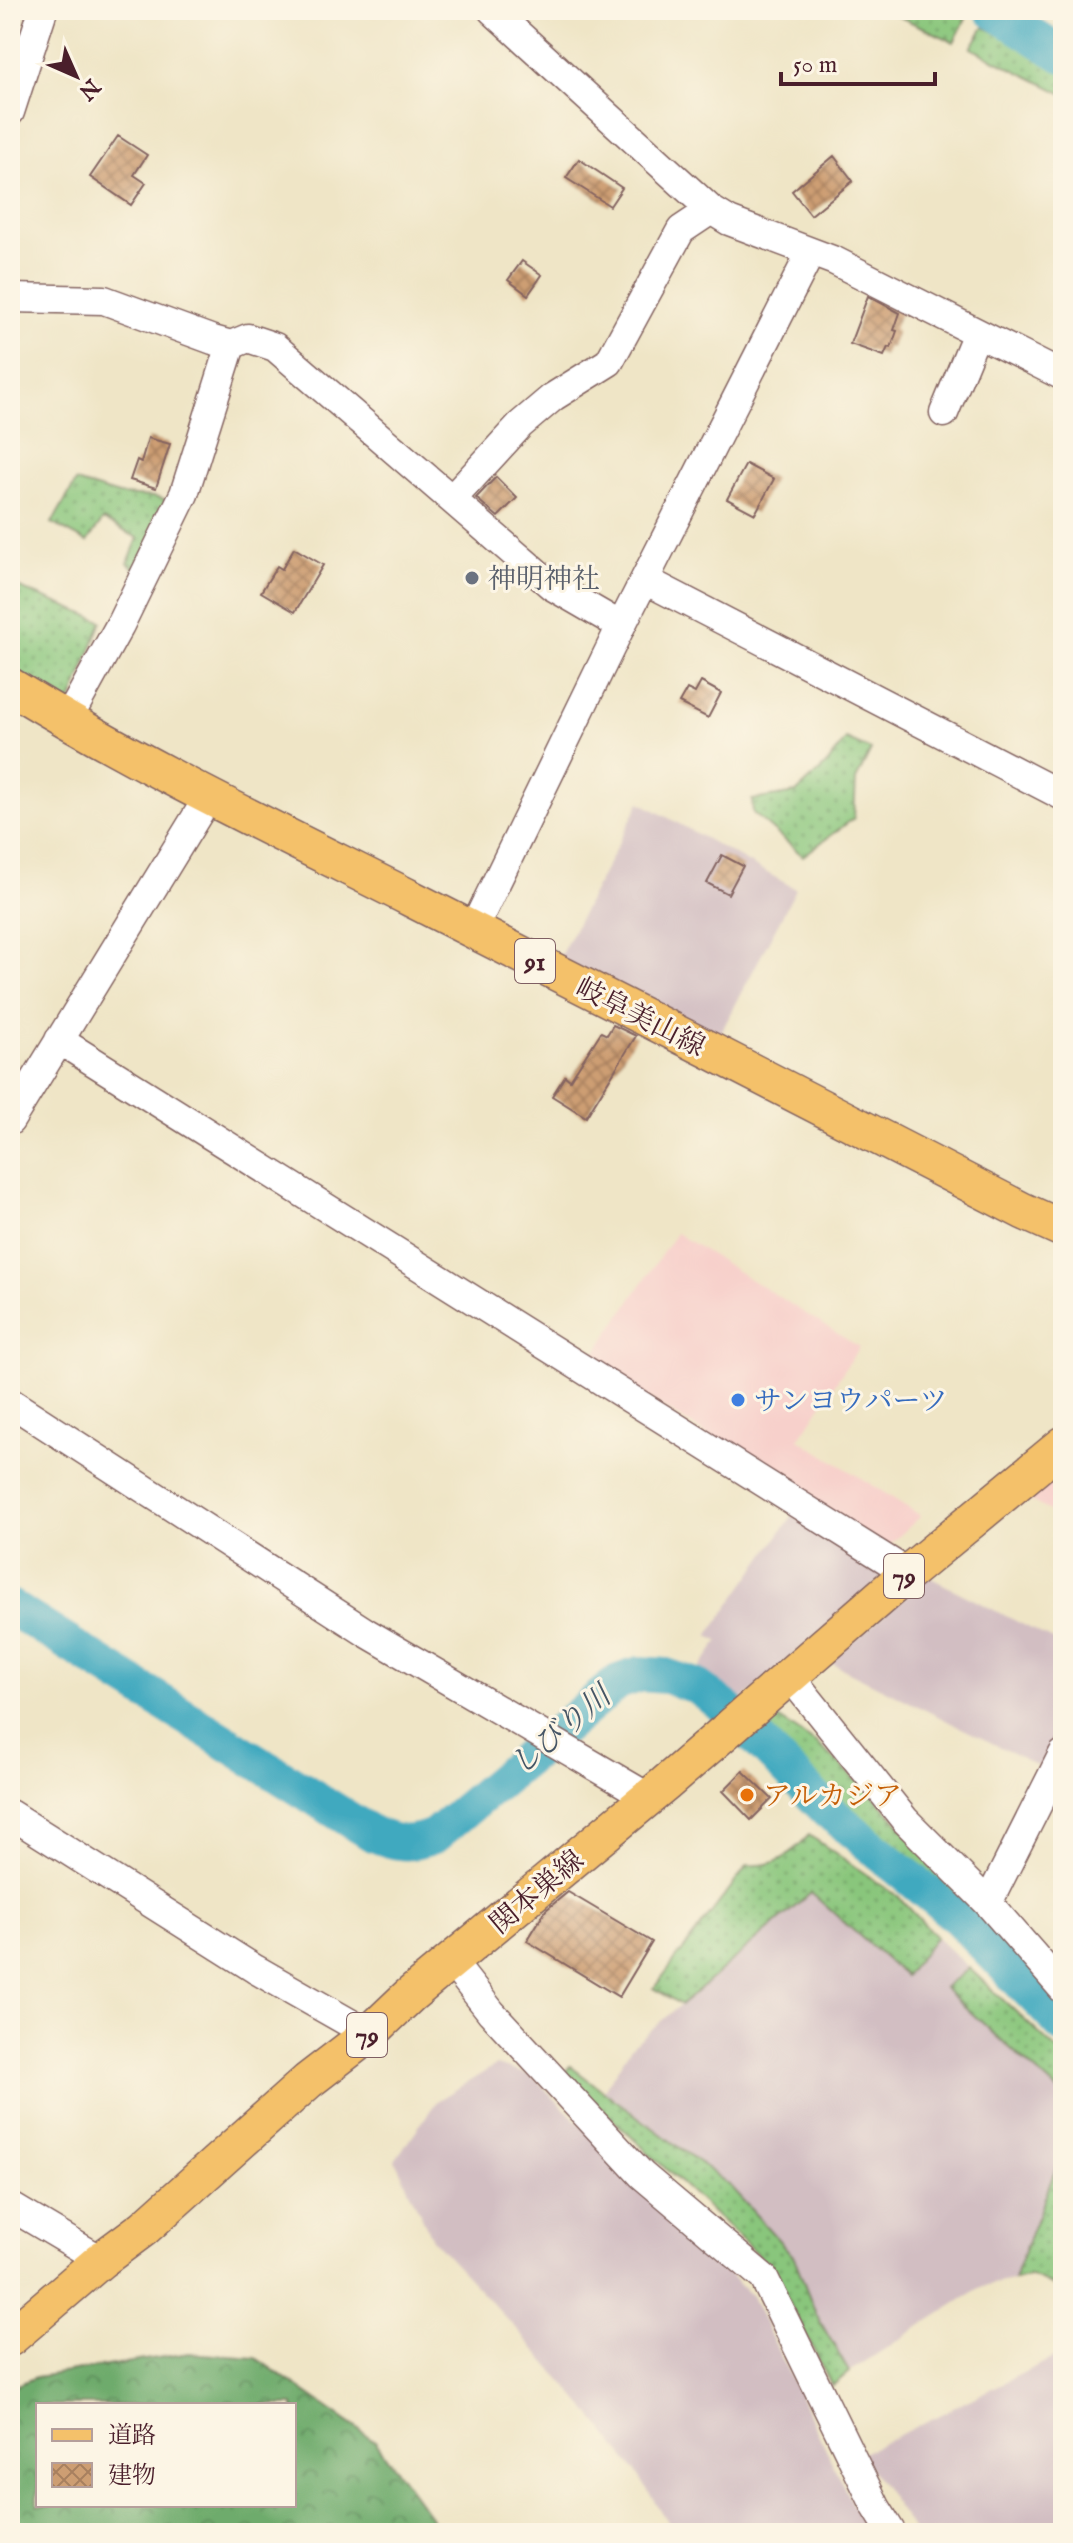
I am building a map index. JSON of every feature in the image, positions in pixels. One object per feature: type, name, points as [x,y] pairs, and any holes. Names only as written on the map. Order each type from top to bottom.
[{"type":"main road","name":"岐阜美山線","points":[[10,686],[67,721],[209,796],[1063,1229]]},
{"type":"main road","name":"関本巣線","points":[[10,2338],[101,2260],[144,2228],[308,2081],[369,2034],[908,1573],[1063,1445]]},
{"type":"street","points":[[10,112],[43,10]]},
{"type":"street","points":[[492,10],[711,210],[729,221],[835,261],[1063,376]]},
{"type":"street","points":[[452,499],[520,425],[553,397],[609,362],[681,230],[711,210]]},
{"type":"street","points":[[473,930],[621,626],[811,252]]},
{"type":"street","points":[[10,298],[104,300],[231,345],[248,338],[275,347],[552,586],[621,626]]},
{"type":"street","points":[[944,413],[977,333]]},
{"type":"street","points":[[67,721],[120,625],[184,494],[231,345]]},
{"type":"street","points":[[645,580],[1063,796]]},
{"type":"street","points":[[10,1121],[209,796]]},
{"type":"street","points":[[59,1040],[908,1573]]},
{"type":"street","points":[[10,1402],[367,1633],[648,1797]]},
{"type":"street","points":[[789,1675],[905,1820],[988,1903],[1063,1989]]},
{"type":"street","points":[[988,1903],[1063,1754]]},
{"type":"street","points":[[10,1814],[255,1969],[369,2034]]},
{"type":"street","points":[[451,1961],[491,2012],[642,2175],[764,2278],[876,2507],[892,2533]]},
{"type":"street","points":[[10,2206],[101,2260]]},
{"type":"shaded area","points":[[640,802],[796,889],[718,1038],[559,958]]},
{"type":"shaded area","name":"サンヨウパーツ","points":[[676,1233],[859,1347],[799,1439],[921,1516],[886,1548],[590,1361]]},
{"type":"shaded area","points":[[1063,1468],[1063,1518],[1027,1499]]},
{"type":"shaded area","points":[[793,1515],[886,1574],[736,1705],[692,1679],[719,1641],[708,1636]]},
{"type":"shaded area","points":[[929,1577],[1063,1645],[1063,1726],[1044,1769],[829,1662]]},
{"type":"shaded area","points":[[811,1893],[904,1976],[936,1937],[969,1968],[944,1988],[1063,2096],[1063,2150],[1013,2280],[983,2286],[849,2372],[816,2314],[794,2257],[728,2184],[604,2090],[632,2046]]},
{"type":"shaded area","points":[[496,2065],[532,2076],[752,2297],[866,2533],[674,2533],[639,2476],[591,2414],[432,2239],[395,2160],[437,2101]]},
{"type":"shaded area","points":[[1063,2353],[1063,2533],[915,2533],[861,2454]]},
{"type":"green space","points":[[885,10],[958,10],[968,15],[954,42]]},
{"type":"green space","points":[[984,27],[1063,63],[1063,94],[971,48]]},
{"type":"green space","points":[[76,482],[119,495],[169,501],[137,571],[128,563],[138,538],[103,520],[87,542],[52,523]]},
{"type":"green space","points":[[15,586],[102,621],[69,707],[10,678],[10,600]]},
{"type":"green space","points":[[846,739],[871,750],[856,780],[854,818],[803,856],[753,813],[752,800],[796,793],[827,764]]},
{"type":"green space","points":[[775,1716],[820,1746],[877,1799],[970,1903],[964,1910],[756,1732]]},
{"type":"green space","points":[[809,1835],[899,1897],[936,1937],[905,1976],[811,1893],[681,2005],[654,1988],[748,1865],[782,1859]]},
{"type":"green space","points":[[969,1968],[1063,2056],[1063,2096],[944,1988]]},
{"type":"green space","points":[[570,2066],[728,2184],[794,2257],[816,2314],[849,2372],[832,2386],[771,2267],[564,2074]]},
{"type":"green space","points":[[1063,2150],[1063,2277],[1058,2288],[1031,2276],[1013,2280]]},
{"type":"green space","points":[[189,2353],[256,2358],[375,2441],[442,2533],[10,2533],[10,2388],[36,2377]]},
{"type":"building","points":[[118,136],[147,155],[134,175],[146,183],[131,205],[90,177]]},
{"type":"building","points":[[834,156],[853,181],[811,215],[792,191]]},
{"type":"building","points":[[579,159],[622,188],[610,206],[566,178]]},
{"type":"building","points":[[522,261],[542,275],[528,295],[508,280]]},
{"type":"building","points":[[868,296],[900,313],[891,348],[888,347],[884,356],[850,344]]},
{"type":"building","points":[[148,438],[170,444],[156,488],[130,480],[137,460],[141,462]]},
{"type":"building","points":[[746,464],[774,479],[755,514],[727,499]]},
{"type":"building","points":[[496,477],[517,498],[498,517],[476,498]]},
{"type":"building","points":[[294,548],[323,565],[295,612],[261,592],[277,566],[282,569]]},
{"type":"building","points":[[701,682],[721,693],[708,718],[679,703],[687,689],[695,693]]},
{"type":"building","points":[[722,855],[743,866],[728,894],[707,883]]},
{"type":"building","points":[[613,1025],[636,1036],[586,1117],[552,1096],[565,1076],[570,1080],[601,1032],[607,1035]]},
{"type":"building","name":"アルカジア","points":[[743,1771],[772,1799],[751,1820],[723,1791]]},
{"type":"building","points":[[568,1892],[652,1942],[619,1997],[527,1941],[546,1910]]},
{"type":"waterway","points":[[992,10],[1063,55]]},
{"type":"waterway","name":"しびり川","points":[[10,1607],[371,1833],[402,1842],[434,1836],[618,1682],[640,1674],[666,1676],[696,1686],[727,1709],[827,1810],[955,1915],[1063,2026]]},
{"type":"place","name":"神明神社","points":[[472,578]]},
{"type":"place","name":"サンヨウパーツ","points":[[738,1400]]},
{"type":"place","name":"アルカジア","points":[[747,1795]]}]
